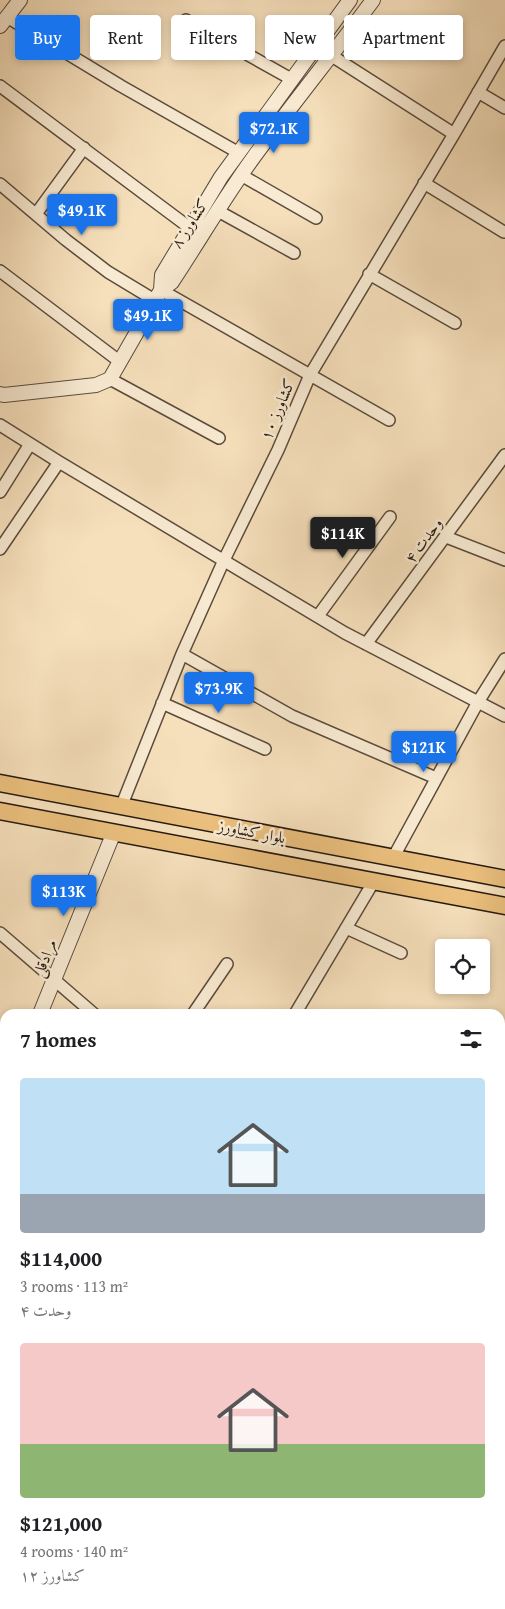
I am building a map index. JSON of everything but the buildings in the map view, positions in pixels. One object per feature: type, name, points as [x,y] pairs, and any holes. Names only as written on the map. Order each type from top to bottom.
[{"type":"main road","name":"بلوار کشاورز","points":[[0,784],[505,879]]},
{"type":"main road","name":"بلوار کشاورز","points":[[0,810],[505,906]]},
{"type":"main road","points":[[248,857],[253,831]]},
{"type":"street","points":[[20,0],[4,22],[239,153]]},
{"type":"street","points":[[0,86],[196,232],[221,177],[350,0]]},
{"type":"street","name":"کشاورز ۸","points":[[334,53],[373,0]]},
{"type":"street","name":"کشاورز ۱۰","points":[[120,807],[182,654],[224,560],[278,450],[310,374],[505,46]]},
{"type":"street","points":[[334,57],[454,134]]},
{"type":"street","points":[[255,59],[293,80]]},
{"type":"street","name":"کشاورز ۸","points":[[110,379],[158,296],[172,282],[196,232],[218,211],[241,175],[329,60]]},
{"type":"street","points":[[478,92],[505,108]]},
{"type":"street","points":[[36,214],[84,148]]},
{"type":"street","points":[[241,175],[316,218]]},
{"type":"street","points":[[424,183],[504,232]]},
{"type":"street","points":[[0,184],[66,240],[108,272],[310,374],[389,420]]},
{"type":"street","points":[[218,211],[294,253]]},
{"type":"street","points":[[0,271],[119,361]]},
{"type":"street","points":[[369,274],[455,323]]},
{"type":"street","points":[[0,394],[96,385],[110,379],[219,438]]},
{"type":"street","points":[[0,425],[366,644],[505,716]]},
{"type":"street","points":[[0,492],[30,444]]},
{"type":"street","name":"وحدت ۴","points":[[366,644],[505,455]]},
{"type":"street","points":[[0,549],[59,462]]},
{"type":"street","points":[[318,616],[390,517]]},
{"type":"street","points":[[446,536],[505,560]]},
{"type":"street","points":[[182,654],[292,716],[436,778]]},
{"type":"street","points":[[393,858],[478,702],[505,659]]},
{"type":"street","points":[[162,703],[265,749]]},
{"type":"street","name":"مرادقلی","points":[[42,1009],[114,832]]},
{"type":"street","points":[[298,1009],[374,881]]},
{"type":"street","points":[[346,928],[401,953]]},
{"type":"street","points":[[1,935],[88,1009]]},
{"type":"street","points":[[196,1009],[227,964]]}]
